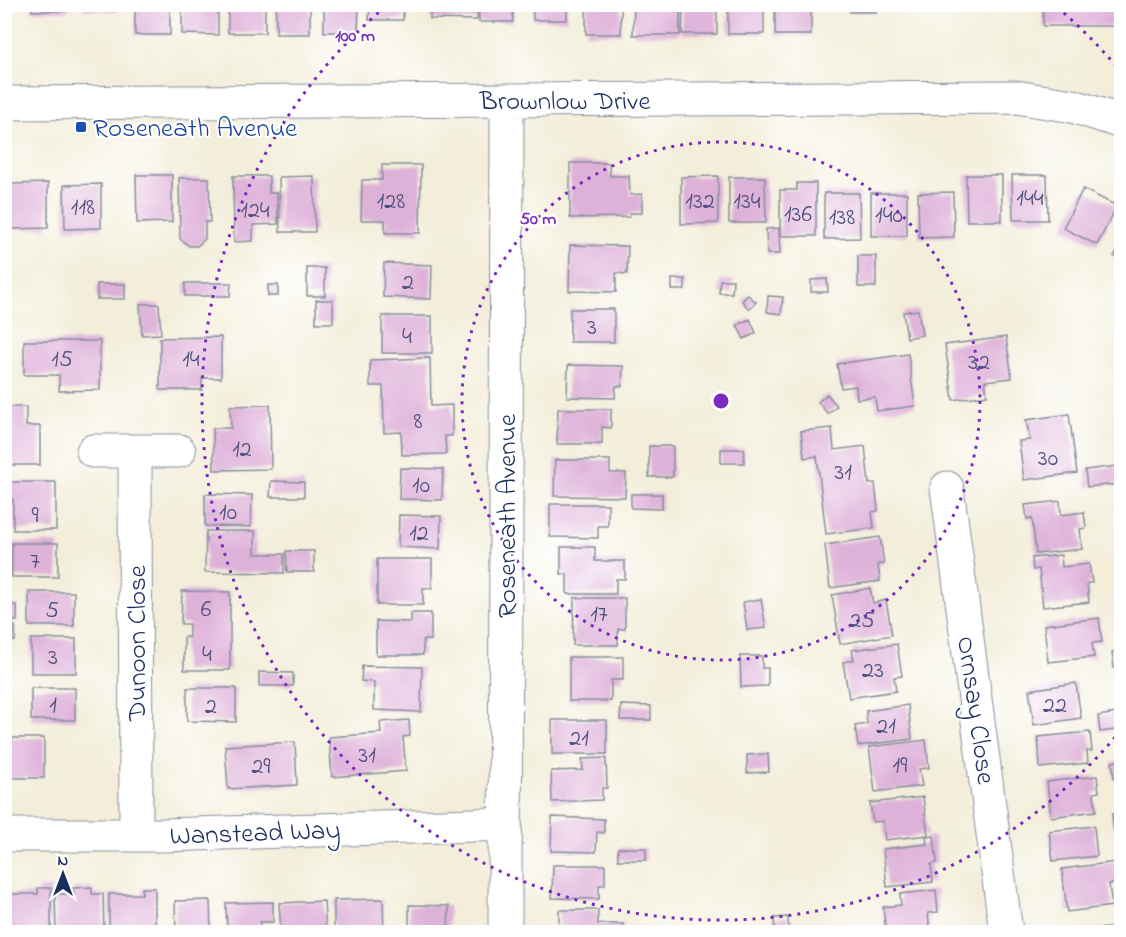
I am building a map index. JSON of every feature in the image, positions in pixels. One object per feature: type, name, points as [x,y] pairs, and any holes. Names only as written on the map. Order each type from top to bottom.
[{"type":"street","name":"Brownlow Drive","points":[[4,103],[1016,97],[1073,106],[1122,122]]},
{"type":"street","name":"Roseneath Avenue","points":[[505,933],[507,100]]},
{"type":"street","points":[[93,451],[179,451]]},
{"type":"street","name":"Dunoon Close","points":[[135,451],[136,836]]},
{"type":"street","name":"Ornsay Close","points":[[947,488],[1006,933]]},
{"type":"street","name":"Wanstead Way","points":[[4,836],[136,836],[505,824]]},
{"type":"building","points":[[32,4],[68,4],[68,11],[32,11]]},
{"type":"building","points":[[83,4],[117,4],[117,11],[83,10]]},
{"type":"building","points":[[135,4],[170,4],[170,35],[135,35]]},
{"type":"building","points":[[182,4],[218,4],[218,35],[182,34]]},
{"type":"building","points":[[228,4],[265,4],[265,33],[228,33]]},
{"type":"building","points":[[276,4],[310,4],[310,34],[276,34]]},
{"type":"building","points":[[324,4],[359,4],[358,32],[324,32]]},
{"type":"building","points":[[370,4],[403,4],[403,20],[369,20]]},
{"type":"building","points":[[430,4],[478,4],[477,20],[430,19]]},
{"type":"building","points":[[479,4],[513,4],[513,22],[479,22]]},
{"type":"building","points":[[533,4],[567,4],[567,20],[533,20]]},
{"type":"building","points":[[586,4],[621,4],[621,34],[586,34]]},
{"type":"building","points":[[634,4],[680,4],[680,35],[633,35]]},
{"type":"building","points":[[683,4],[717,4],[717,34],[682,34]]},
{"type":"building","points":[[728,4],[764,4],[764,34],[728,34]]},
{"type":"building","points":[[775,4],[811,4],[811,35],[775,35]]},
{"type":"building","points":[[850,4],[876,4],[876,12],[850,12]]},
{"type":"building","points":[[1043,4],[1122,4],[1122,26],[1043,26]]},
{"type":"building","points":[[570,163],[609,163],[610,176],[629,176],[630,195],[642,194],[642,213],[630,213],[630,217],[570,218]]},
{"type":"building","points":[[382,165],[421,165],[420,233],[385,233],[385,220],[361,220],[362,180],[382,180]]},
{"type":"building","points":[[136,175],[172,175],[172,222],[137,223]]},
{"type":"building","points":[[966,175],[1002,175],[1002,221],[967,221]]},
{"type":"building","points":[[1012,175],[1047,175],[1048,220],[1013,220]]},
{"type":"building","points":[[233,176],[269,176],[269,193],[277,193],[278,224],[253,225],[253,241],[234,242]]},
{"type":"building","points":[[314,176],[315,232],[280,232],[279,177]]},
{"type":"building","points":[[718,176],[718,223],[681,224],[681,177]]},
{"type":"building","points":[[729,177],[765,177],[766,223],[729,223]]},
{"type":"building","points":[[179,178],[209,178],[210,222],[205,222],[205,239],[197,246],[189,246],[180,239]]},
{"type":"building","points":[[48,183],[48,228],[12,229],[11,184]]},
{"type":"building","points":[[797,183],[816,183],[816,236],[780,236],[780,190],[797,190]]},
{"type":"building","points":[[101,184],[101,228],[65,229],[64,185]]},
{"type":"building","points":[[1083,189],[1117,206],[1097,245],[1063,228]]},
{"type":"building","points":[[953,192],[954,237],[919,238],[918,193]]},
{"type":"building","points":[[824,193],[859,193],[860,238],[824,239]]},
{"type":"building","points":[[871,193],[907,193],[907,236],[871,236]]},
{"type":"building","points":[[779,228],[780,254],[767,254],[766,229]]},
{"type":"building","points":[[1122,244],[1122,261],[1114,256]]},
{"type":"building","points":[[570,245],[628,246],[627,274],[616,273],[616,292],[569,291]]},
{"type":"building","points":[[858,256],[876,256],[876,287],[858,287]]},
{"type":"building","points":[[384,263],[432,265],[431,299],[383,297]]},
{"type":"building","points":[[307,268],[325,268],[325,296],[307,296]]},
{"type":"building","points":[[672,279],[685,279],[685,290],[672,290]]},
{"type":"building","points":[[827,279],[828,292],[811,292],[811,280]]},
{"type":"building","points":[[720,280],[733,280],[732,293],[719,293]]},
{"type":"building","points":[[185,283],[231,283],[230,296],[185,296]]},
{"type":"building","points":[[97,284],[125,284],[125,299],[97,299]]},
{"type":"building","points":[[268,285],[278,285],[278,296],[268,296]]},
{"type":"building","points":[[748,295],[756,302],[749,309],[742,301]]},
{"type":"building","points":[[768,296],[783,297],[781,314],[767,312]]},
{"type":"building","points":[[316,300],[333,300],[333,323],[316,323]]},
{"type":"building","points":[[140,304],[159,304],[161,334],[142,335]]},
{"type":"building","points":[[570,309],[614,309],[614,342],[570,342]]},
{"type":"building","points":[[918,310],[922,335],[907,338],[903,312]]},
{"type":"building","points":[[382,316],[432,316],[432,353],[382,353]]},
{"type":"building","points":[[750,319],[756,333],[744,339],[737,325]]},
{"type":"building","points":[[221,337],[221,378],[202,378],[202,390],[160,390],[160,338]]},
{"type":"building","points":[[1006,337],[1012,378],[985,381],[987,395],[953,400],[945,345]]},
{"type":"building","points":[[24,341],[100,341],[100,390],[59,391],[59,375],[24,375]]},
{"type":"building","points":[[908,354],[915,406],[877,411],[875,397],[857,399],[856,386],[841,388],[837,364]]},
{"type":"building","points":[[430,358],[431,406],[452,405],[452,436],[445,436],[446,454],[402,455],[401,432],[384,433],[383,386],[370,386],[370,360]]},
{"type":"building","points":[[568,365],[623,366],[622,386],[616,386],[615,398],[567,397]]},
{"type":"building","points":[[827,394],[837,406],[828,414],[818,402]]},
{"type":"building","points":[[270,405],[271,469],[214,470],[213,428],[231,428],[230,406]]},
{"type":"building","points":[[4,407],[26,407],[26,426],[40,426],[40,465],[4,465]]},
{"type":"building","points":[[558,409],[611,409],[611,428],[602,427],[602,444],[557,444]]},
{"type":"building","points":[[1069,414],[1077,473],[1024,480],[1019,441],[1030,440],[1026,420]]},
{"type":"building","points":[[832,428],[834,450],[865,446],[869,484],[875,483],[878,511],[872,512],[874,528],[826,534],[817,456],[804,458],[801,431]]},
{"type":"building","points":[[649,446],[673,446],[673,477],[649,477]]},
{"type":"building","points":[[721,449],[744,449],[744,463],[721,463]]},
{"type":"building","points":[[555,460],[610,460],[610,473],[626,473],[625,497],[554,496]]},
{"type":"building","points":[[1117,466],[1119,484],[1087,487],[1085,470]]},
{"type":"building","points":[[400,468],[443,469],[442,500],[399,499]]},
{"type":"building","points":[[271,481],[304,482],[304,497],[270,497]]},
{"type":"building","points":[[6,482],[56,482],[56,530],[13,530],[13,499],[6,499]]},
{"type":"building","points":[[205,494],[252,495],[251,527],[205,526]]},
{"type":"building","points":[[631,494],[662,494],[662,509],[631,508]]},
{"type":"building","points":[[1060,501],[1061,515],[1084,512],[1086,528],[1080,529],[1082,549],[1036,554],[1032,518],[1027,519],[1025,505]]},
{"type":"building","points":[[550,504],[608,504],[608,526],[598,526],[598,538],[550,537]]},
{"type":"building","points":[[399,515],[441,516],[440,549],[398,547]]},
{"type":"building","points":[[206,531],[255,531],[255,554],[284,554],[284,573],[205,572]]},
{"type":"building","points":[[880,537],[884,564],[878,564],[880,581],[830,588],[825,545]]},
{"type":"building","points":[[12,543],[58,543],[58,577],[12,577]]},
{"type":"building","points":[[561,547],[595,547],[595,561],[625,561],[625,579],[616,579],[616,594],[567,594],[567,574],[561,574]]},
{"type":"building","points":[[286,551],[314,551],[314,572],[287,572]]},
{"type":"building","points":[[1061,555],[1062,567],[1089,564],[1092,583],[1087,583],[1089,602],[1043,607],[1039,569],[1033,570],[1032,558]]},
{"type":"building","points":[[377,559],[432,559],[432,588],[423,588],[423,605],[377,605]]},
{"type":"building","points":[[870,588],[873,603],[886,600],[892,635],[840,644],[832,595]]},
{"type":"building","points":[[182,591],[230,592],[230,670],[184,670],[184,637],[189,637],[189,624],[181,624]]},
{"type":"building","points":[[29,592],[74,592],[74,626],[29,626]]},
{"type":"building","points":[[574,598],[625,598],[625,629],[618,629],[618,645],[573,645]]},
{"type":"building","points":[[761,599],[766,628],[747,630],[743,602]]},
{"type":"building","points":[[4,605],[17,605],[17,621],[4,621]]},
{"type":"building","points":[[411,613],[431,613],[431,640],[423,640],[423,655],[376,655],[376,621],[411,622]]},
{"type":"building","points":[[1099,618],[1102,642],[1092,643],[1094,657],[1048,662],[1044,625]]},
{"type":"building","points":[[4,626],[15,626],[15,641],[4,641]]},
{"type":"building","points":[[31,639],[76,639],[76,673],[31,673]]},
{"type":"building","points":[[897,644],[902,676],[894,677],[896,691],[849,698],[843,662],[854,660],[852,650]]},
{"type":"building","points":[[1122,650],[1122,667],[1114,668],[1112,652]]},
{"type":"building","points":[[740,656],[762,656],[762,668],[768,668],[768,686],[741,687]]},
{"type":"building","points":[[569,657],[623,657],[623,680],[611,680],[611,701],[569,701]]},
{"type":"building","points":[[362,666],[422,667],[421,712],[374,710],[374,682],[361,681]]},
{"type":"building","points":[[259,672],[293,673],[293,686],[259,686]]},
{"type":"building","points":[[1076,683],[1081,718],[1034,725],[1029,690]]},
{"type":"building","points":[[31,688],[75,688],[75,720],[31,720]]},
{"type":"building","points":[[187,688],[236,688],[236,722],[187,721]]},
{"type":"building","points":[[621,705],[651,706],[651,720],[620,720]]},
{"type":"building","points":[[908,705],[912,739],[858,746],[855,726],[867,724],[866,711]]},
{"type":"building","points":[[1122,712],[1122,729],[1100,732],[1098,716]]},
{"type":"building","points":[[409,720],[410,736],[403,737],[406,771],[332,777],[329,737],[381,733],[380,722]]},
{"type":"building","points":[[552,720],[607,720],[607,754],[552,754]]},
{"type":"building","points":[[1090,732],[1092,751],[1087,751],[1088,763],[1040,768],[1038,737]]},
{"type":"building","points":[[4,738],[44,738],[44,778],[4,778]]},
{"type":"building","points":[[926,740],[929,768],[919,769],[922,786],[875,792],[869,747]]},
{"type":"building","points":[[295,742],[297,785],[228,789],[225,746]]},
{"type":"building","points":[[768,754],[769,772],[747,773],[747,755]]},
{"type":"building","points":[[606,758],[607,788],[602,788],[602,800],[552,802],[551,771],[583,770],[582,759]]},
{"type":"building","points":[[1122,760],[1122,777],[1114,778],[1112,762]]},
{"type":"building","points":[[1097,776],[1099,792],[1094,793],[1096,811],[1051,817],[1047,782]]},
{"type":"building","points":[[923,797],[928,835],[885,840],[883,821],[873,822],[870,803]]},
{"type":"building","points":[[1122,813],[1122,826],[1113,827],[1112,814]]},
{"type":"building","points":[[552,817],[604,819],[604,833],[597,832],[596,852],[551,851]]},
{"type":"building","points":[[1094,826],[1097,856],[1053,861],[1049,831]]},
{"type":"building","points":[[934,836],[937,863],[931,864],[933,882],[887,887],[883,849],[927,844],[926,837]]},
{"type":"building","points":[[618,848],[646,848],[646,860],[618,860]]},
{"type":"building","points":[[1116,862],[1119,883],[1109,884],[1112,906],[1067,912],[1062,869]]},
{"type":"building","points":[[553,865],[605,865],[605,885],[599,885],[599,899],[552,898]]},
{"type":"building","points":[[92,887],[92,894],[103,894],[104,932],[56,932],[55,894],[74,894],[73,888]]},
{"type":"building","points":[[38,888],[51,888],[51,932],[4,932],[4,894],[38,894]]},
{"type":"building","points":[[142,888],[155,888],[155,932],[109,932],[109,894],[142,894]]},
{"type":"building","points":[[936,890],[938,912],[928,913],[930,932],[886,932],[883,907],[901,905],[900,894]]},
{"type":"building","points":[[383,899],[384,932],[334,932],[334,900]]},
{"type":"building","points":[[210,900],[211,932],[176,932],[175,901]]},
{"type":"building","points":[[324,901],[326,932],[281,932],[279,903]]},
{"type":"building","points":[[273,902],[273,922],[260,922],[260,932],[227,932],[226,903]]},
{"type":"building","points":[[409,905],[449,906],[448,932],[409,932]]},
{"type":"building","points":[[559,910],[598,910],[598,924],[623,924],[623,932],[559,932]]},
{"type":"building","points":[[788,917],[789,932],[775,932],[774,918]]},
{"type":"building","points":[[1121,927],[1122,932],[1074,932],[1074,931]]},
{"type":"place","name":"Roseneath Avenue","points":[[81,127]]}]
